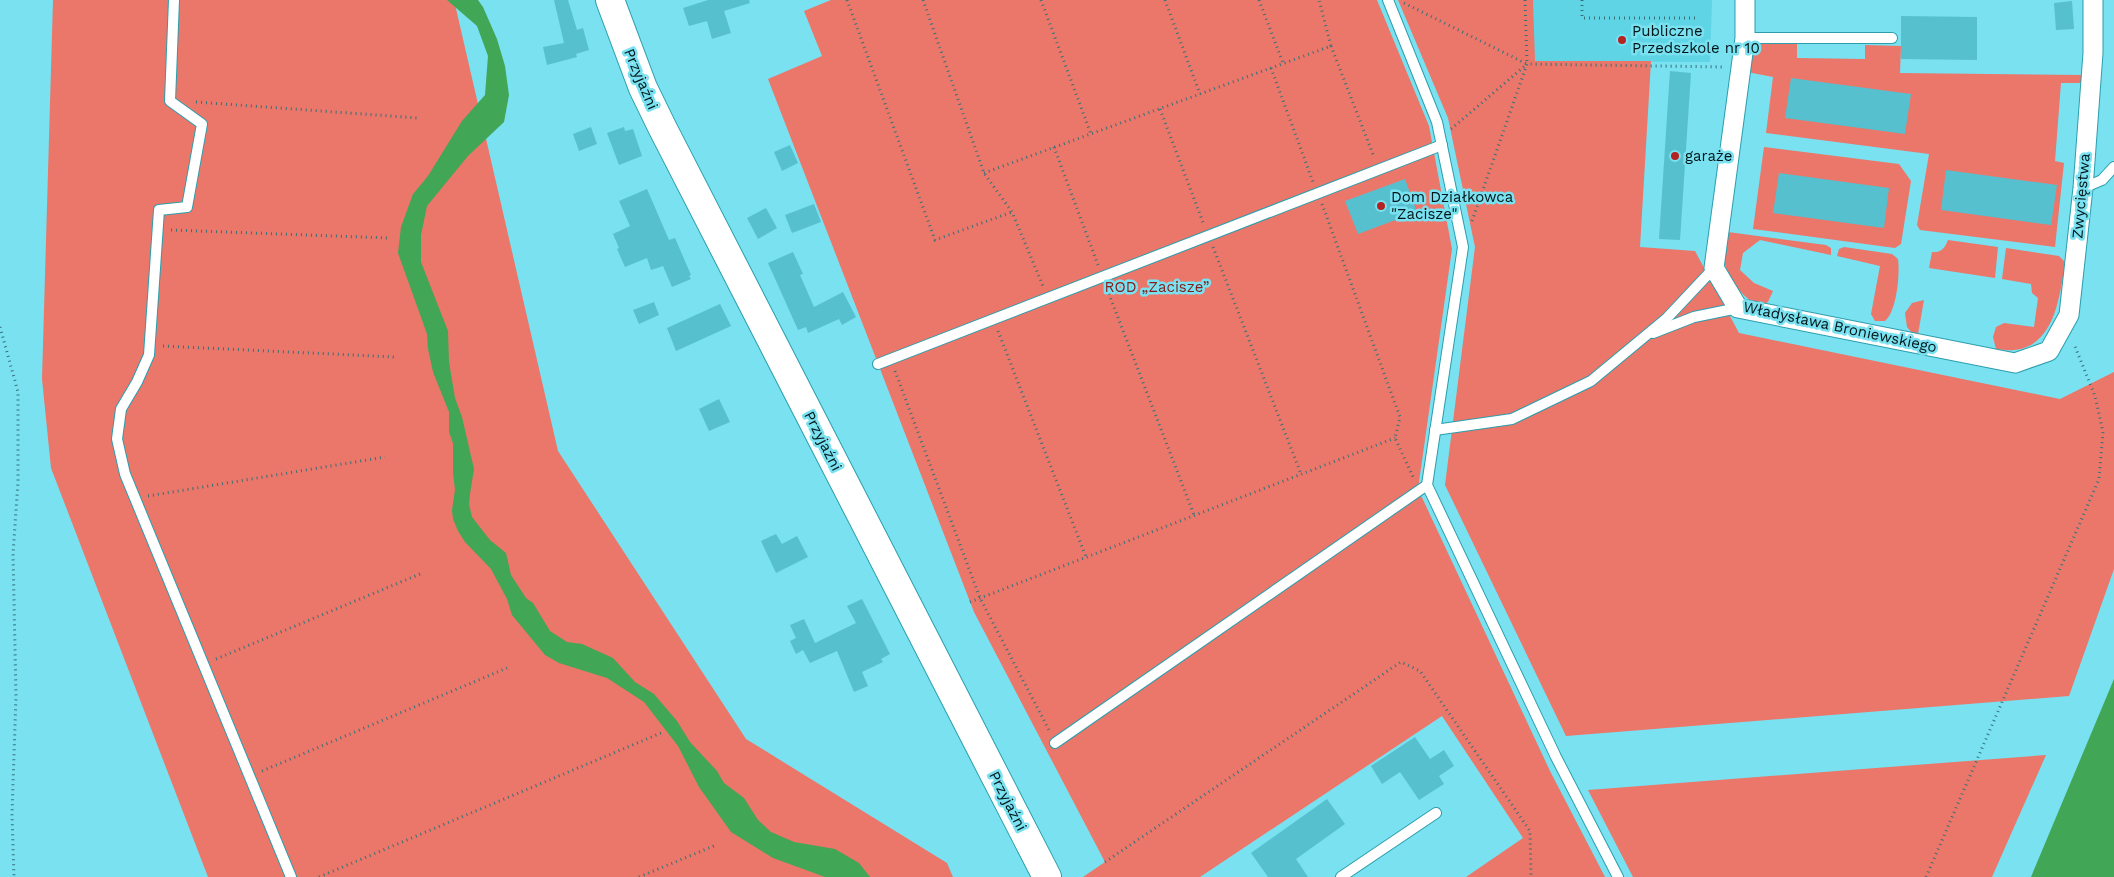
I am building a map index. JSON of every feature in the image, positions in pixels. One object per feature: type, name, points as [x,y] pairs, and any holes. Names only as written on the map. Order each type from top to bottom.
[{"type":"main road","name":"Przyjaźni","points":[[610,0],[644,88],[662,127],[1047,877]]},
{"type":"street","points":[[1714,268],[1745,38],[1745,0]]},
{"type":"street","name":"Zwycięstwa","points":[[2015,363],[2050,351],[2070,314],[2083,188],[2093,53],[2093,0]]},
{"type":"street","name":"Władysława Broniewskiego","points":[[1714,268],[1738,308],[2015,363]]},
{"type":"lane","points":[[174,0],[170,101],[202,124],[187,207],[159,210],[149,355],[137,382],[121,409],[117,439],[125,474],[292,877]]},
{"type":"lane","points":[[1388,0],[1437,122],[1463,247],[1436,430],[1423,488],[1556,757],[1618,877]]},
{"type":"lane","points":[[1745,38],[1892,38]]},
{"type":"lane","points":[[878,364],[1378,170],[1441,142]]},
{"type":"lane","points":[[2083,188],[2102,180],[2114,167]]},
{"type":"lane","points":[[1436,430],[1512,419],[1591,381],[1666,318],[1714,268]]},
{"type":"lane","points":[[1645,336],[1694,317],[1738,308]]},
{"type":"lane","points":[[1055,743],[1423,488]]},
{"type":"lane","points":[[1341,877],[1436,813]]},
{"type":"path","points":[[847,0],[935,240],[1012,212]]},
{"type":"path","points":[[922,0],[984,173],[1012,212],[1048,298]]},
{"type":"path","points":[[1041,0],[1091,134]]},
{"type":"path","points":[[1165,0],[1200,94]]},
{"type":"path","points":[[1259,0],[1283,63]]},
{"type":"path","points":[[1319,0],[1331,46],[1378,170]]},
{"type":"path","points":[[1399,0],[1527,64],[1741,67]]},
{"type":"path","points":[[1463,247],[1527,64],[1525,0]]},
{"type":"path","points":[[1582,0],[1582,18],[1697,18]]},
{"type":"path","points":[[984,173],[1331,46]]},
{"type":"path","points":[[1441,142],[1527,64]]},
{"type":"path","points":[[1271,68],[1315,187]]},
{"type":"path","points":[[170,101],[418,118]]},
{"type":"path","points":[[1160,109],[1206,227]]},
{"type":"path","points":[[1054,147],[1194,515]]},
{"type":"path","points":[[1319,196],[1400,417],[1395,438],[1423,488]]},
{"type":"path","points":[[158,229],[388,238]]},
{"type":"path","points":[[1212,246],[1301,474]]},
{"type":"path","points":[[1926,877],[2099,479],[2103,432],[2095,396],[2074,348],[2070,314]]},
{"type":"path","points":[[993,319],[1086,557]]},
{"type":"path","points":[[0,328],[18,392],[18,482],[13,554],[16,696],[12,814],[14,877]]},
{"type":"path","points":[[150,345],[395,357]]},
{"type":"path","points":[[890,359],[980,598],[1055,743]]},
{"type":"path","points":[[970,602],[1395,438]]},
{"type":"path","points":[[135,498],[385,458]]},
{"type":"path","points":[[204,664],[420,574]]},
{"type":"path","points":[[1105,862],[1401,662],[1420,671],[1530,831],[1531,877]]},
{"type":"path","points":[[250,776],[506,668]]},
{"type":"path","points":[[319,877],[661,733]]},
{"type":"path","points":[[639,877],[716,845]]},
{"type":"shaded area","points":[[447,0],[478,0],[483,7],[497,39],[505,66],[509,95],[504,122],[468,156],[427,206],[421,235],[421,262],[448,331],[449,362],[455,398],[462,417],[474,469],[469,504],[472,517],[490,540],[506,553],[511,575],[526,598],[533,603],[550,631],[567,642],[582,644],[613,658],[635,682],[654,694],[677,721],[690,742],[717,771],[724,783],[744,798],[758,820],[771,832],[794,842],[835,849],[859,863],[870,877],[825,877],[773,858],[731,832],[699,787],[678,746],[644,702],[607,678],[559,663],[545,655],[512,615],[507,599],[491,569],[465,542],[458,531],[453,519],[452,510],[455,490],[453,443],[449,432],[449,412],[433,372],[427,334],[398,253],[401,227],[413,194],[428,176],[462,121],[485,95],[488,56],[477,26]]},
{"type":"shaded area","name":"Publiczne Przedszkole nr 10","points":[[1533,0],[1712,0],[1710,62],[1534,61]]},
{"type":"shaded area","points":[[2114,679],[2114,877],[2031,877]]},
{"type":"green space","points":[[53,0],[454,0],[558,451],[746,739],[947,863],[953,877],[208,877],[51,468],[42,379]]},
{"type":"green space","name":"ROD „Zacisze”","points":[[831,0],[1377,0],[1429,126],[1452,249],[1418,489],[1550,771],[1605,877],[1466,877],[1523,838],[1442,716],[1200,877],[1083,877],[1105,862],[974,612],[768,79],[822,56],[804,11]]},
{"type":"green space","points":[[1398,0],[1533,0],[1535,61],[1651,61],[1640,247],[1695,251],[1739,333],[2060,399],[2114,372],[2114,569],[2069,696],[1566,736],[1445,485],[1475,247],[1448,118]]},
{"type":"green space","points":[[1764,42],[1797,43],[1797,58],[1865,59],[1865,45],[1901,46],[1900,73],[2083,75],[2082,82],[2080,83],[2061,83],[2055,161],[2064,163],[2055,247],[1920,230],[1917,225],[1929,154],[1766,133],[1773,77],[1747,72],[1753,50]]},
{"type":"green space","points":[[1764,147],[1899,164],[1911,181],[1901,244],[1895,248],[1753,229]]},
{"type":"green space","points":[[1728,232],[1826,245],[1831,248],[1831,255],[1760,240],[1743,253],[1740,270],[1754,283],[1773,291],[1768,302],[1761,304],[1748,298],[1741,292],[1727,270],[1724,256]]},
{"type":"green space","points":[[1948,240],[1998,247],[1995,278],[1929,268],[1932,252],[1938,252],[1942,249]]},
{"type":"green space","points":[[1844,247],[1892,254],[1898,259],[1898,282],[1895,301],[1885,321],[1875,321],[1871,314],[1880,266],[1837,256],[1839,249]]},
{"type":"green space","points":[[2006,248],[2059,256],[2065,262],[2060,295],[2049,325],[2041,337],[2030,346],[2015,350],[1996,349],[1993,337],[1996,327],[2004,323],[2034,327],[2038,298],[2032,293],[2031,284],[2002,279]]},
{"type":"green space","points":[[1924,300],[1918,334],[1912,333],[1907,327],[1905,313],[1912,303]]},
{"type":"green space","points":[[2046,755],[1992,877],[1633,877],[1588,790]]},
{"type":"building","points":[[554,0],[568,0],[577,30],[583,28],[589,50],[576,54],[577,57],[547,65],[543,47],[564,43]]},
{"type":"building","points":[[708,0],[749,0],[750,3],[724,11],[731,33],[712,39],[707,21],[689,26],[683,8]]},
{"type":"building","points":[[2072,1],[2074,29],[2056,30],[2054,3]]},
{"type":"building","points":[[1901,16],[1977,17],[1977,60],[1901,59]]},
{"type":"building","name":"garaże","points":[[1670,71],[1691,73],[1680,240],[1659,239]]},
{"type":"building","points":[[1791,78],[1911,94],[1905,134],[1785,118]]},
{"type":"building","points":[[591,127],[597,144],[579,151],[573,134]]},
{"type":"building","points":[[624,127],[625,131],[633,129],[642,156],[619,165],[607,133]]},
{"type":"building","points":[[790,145],[798,163],[782,171],[774,152]]},
{"type":"building","points":[[1946,170],[2057,185],[2051,225],[1941,210]]},
{"type":"building","points":[[1779,173],[1889,188],[1884,228],[1773,213]]},
{"type":"building","name":"Dom Działkowca \"Zacisze\"","points":[[1405,179],[1417,212],[1358,234],[1345,201]]},
{"type":"building","points":[[647,189],[669,240],[675,238],[691,275],[689,276],[691,279],[672,287],[663,266],[651,270],[647,258],[625,267],[613,234],[630,226],[619,201]]},
{"type":"building","points":[[814,204],[821,222],[792,233],[785,215]]},
{"type":"building","points":[[766,208],[777,228],[758,239],[747,218]]},
{"type":"building","points":[[793,252],[803,274],[800,275],[814,307],[843,292],[856,317],[842,325],[839,319],[808,333],[806,327],[798,330],[768,263]]},
{"type":"building","points":[[654,302],[659,315],[639,324],[633,310]]},
{"type":"building","points":[[720,304],[731,326],[676,351],[667,328]]},
{"type":"building","points":[[719,399],[730,422],[709,431],[699,409]]},
{"type":"building","points":[[776,534],[782,544],[797,536],[808,557],[776,573],[761,541]]},
{"type":"building","points":[[862,599],[890,654],[881,659],[883,662],[862,672],[868,686],[854,692],[837,651],[810,663],[803,650],[796,654],[790,641],[796,638],[790,625],[804,619],[815,643],[856,623],[847,606]]},
{"type":"building","points":[[1415,737],[1430,759],[1444,750],[1454,766],[1439,776],[1444,784],[1419,800],[1400,772],[1382,784],[1371,766]]},
{"type":"building","points":[[1327,799],[1345,824],[1296,859],[1308,877],[1268,877],[1251,853]]},
{"type":"place","name":"Publiczne Przedszkole nr 10","points":[[1622,40]]},
{"type":"place","name":"garaże","points":[[1675,156]]},
{"type":"place","name":"Dom Działkowca \"Zacisze\"","points":[[1381,206]]}]
